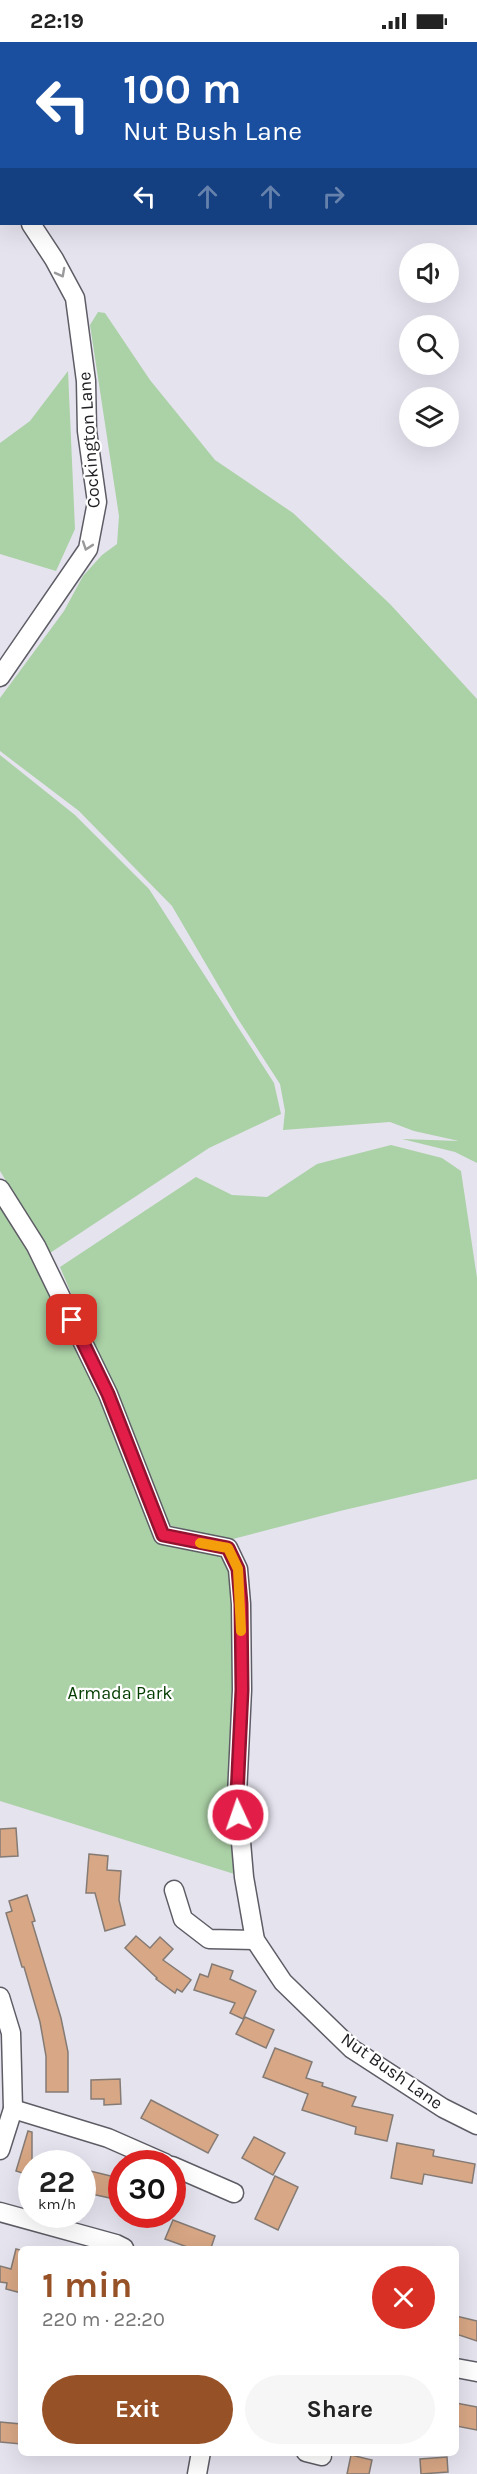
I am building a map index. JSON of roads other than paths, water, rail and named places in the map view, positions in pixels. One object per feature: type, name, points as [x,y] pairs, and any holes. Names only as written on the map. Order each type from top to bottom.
[{"type":"street","name":"Cockington Lane","points":[[0,677],[88,549],[97,502],[87,431],[86,381],[75,298],[54,258],[32,225]]},
{"type":"street","name":"Nut Bush Lane","points":[[0,1189],[36,1246],[108,1394],[163,1535],[228,1548],[238,1569],[241,1604],[242,1690],[237,1795],[244,1877],[255,1940],[283,1982],[352,2049],[443,2108],[477,2125]]},
{"type":"street","points":[[174,1890],[183,1919],[209,1939],[255,1940]]},
{"type":"street","points":[[0,1997],[11,2033],[13,2109],[0,2150]]},
{"type":"street","points":[[13,2109],[108,2138],[135,2150]]},
{"type":"street","points":[[186,2172],[234,2193]]},
{"type":"street","points":[[0,2212],[120,2246]]},
{"type":"street","points":[[459,2369],[477,2372]]},
{"type":"street","points":[[197,2474],[200,2456]]},
{"type":"park label","name":"Armada Park","points":[[120,1693]]}]
